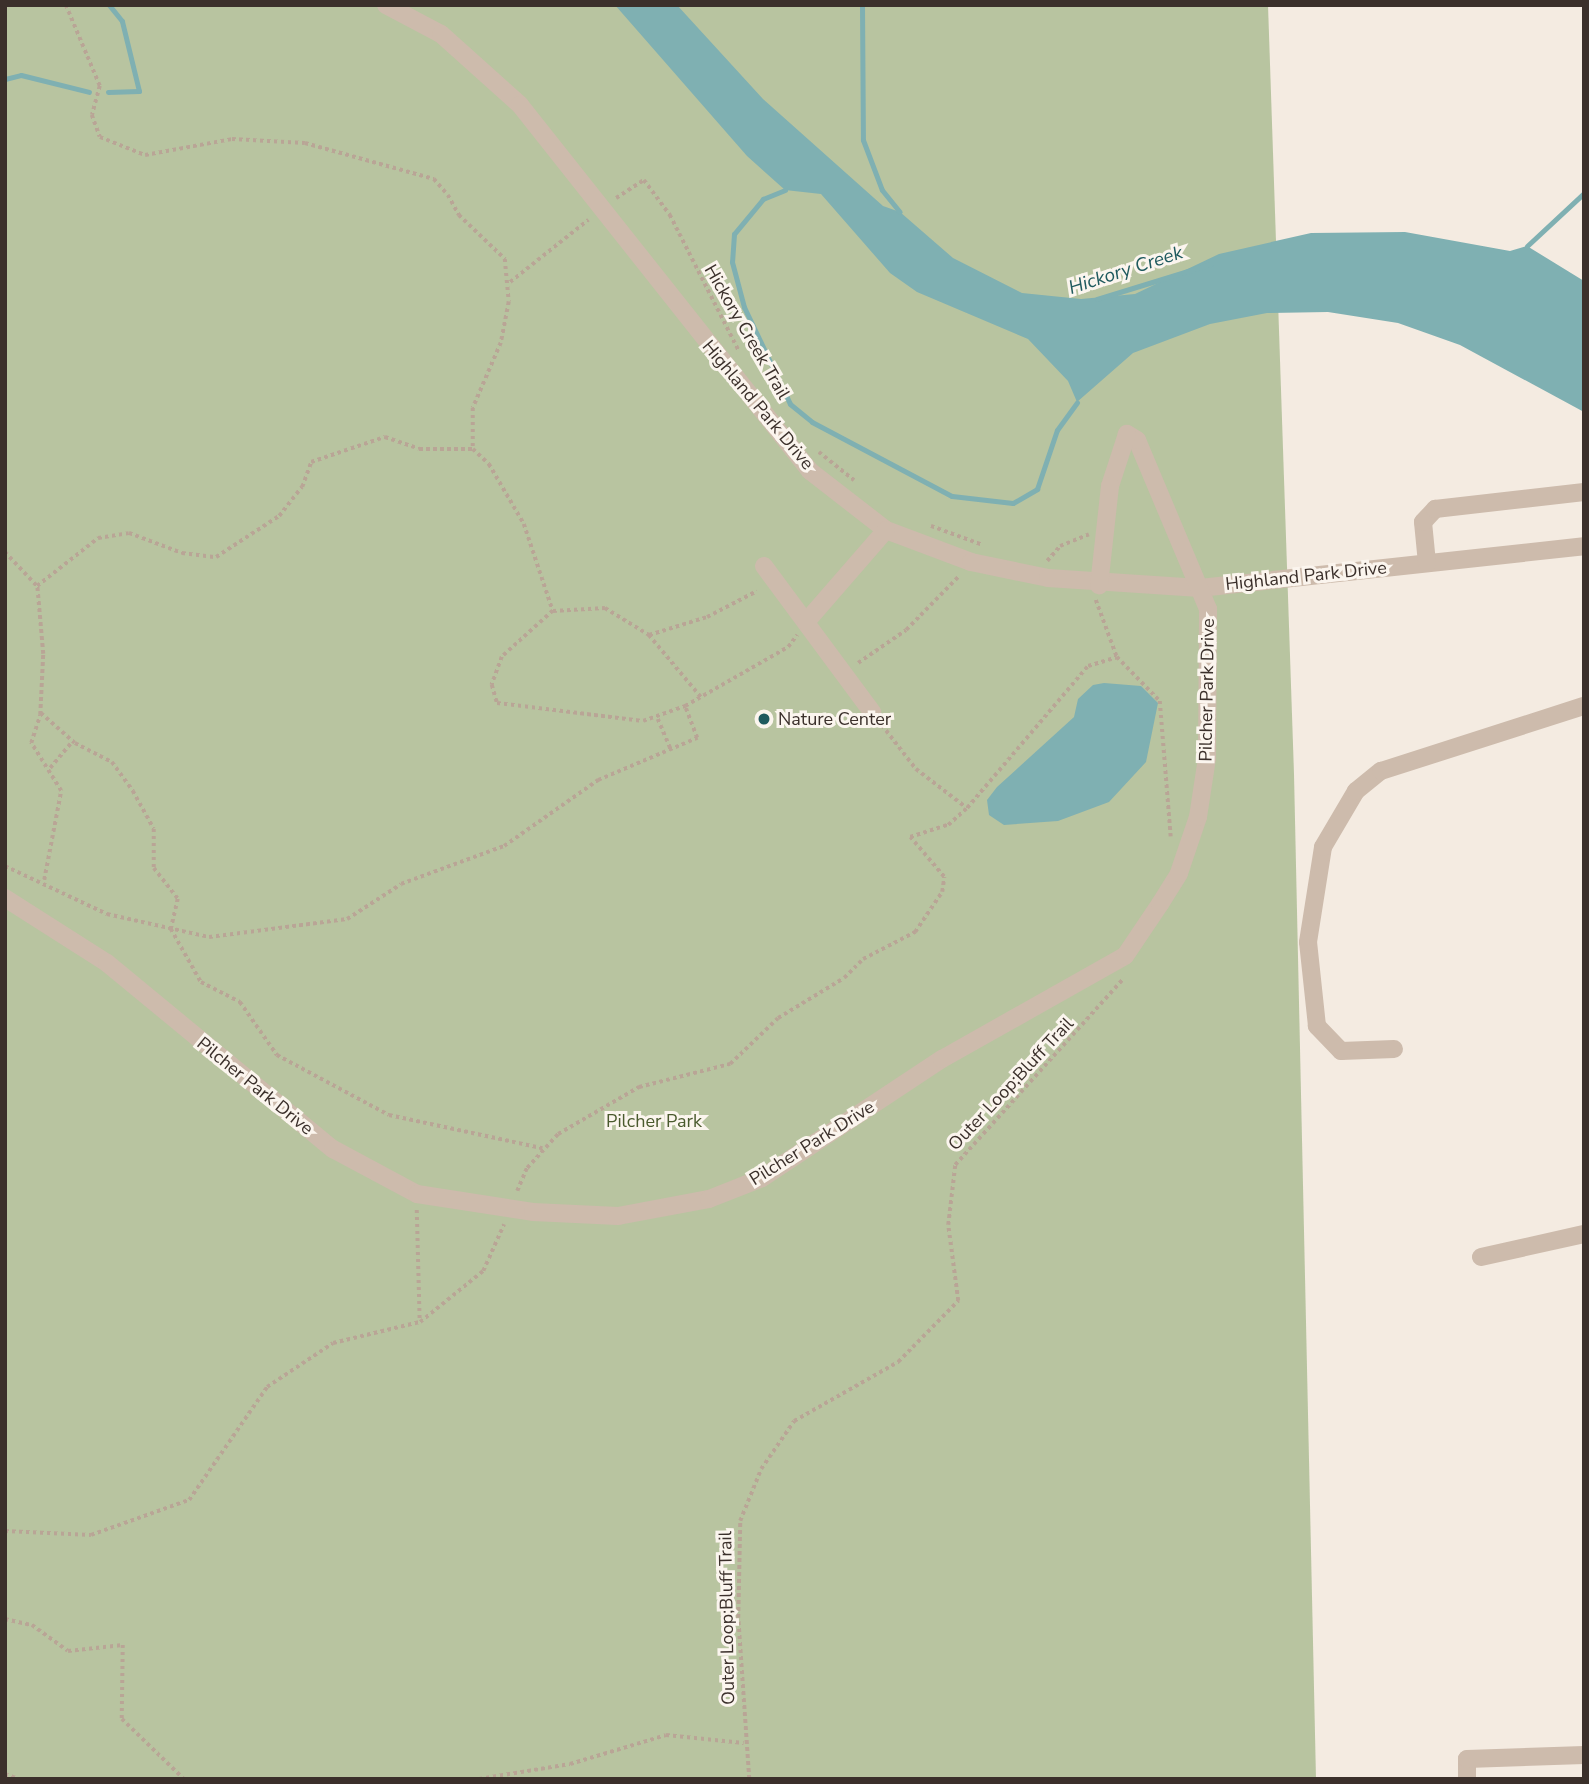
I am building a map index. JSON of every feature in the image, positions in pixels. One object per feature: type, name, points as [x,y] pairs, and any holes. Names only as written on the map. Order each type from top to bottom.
[{"type":"street","name":"Highland Park Drive","points":[[386,5],[441,34],[520,105],[810,471],[886,530],[971,562],[1091,589],[1200,588],[1584,546]]},
{"type":"street","name":"Pilcher Park Drive","points":[[5,898],[107,963],[333,1149],[417,1194],[533,1212],[618,1216],[709,1199],[762,1178],[942,1059],[1125,956],[1180,873],[1208,758],[1208,609],[1137,440],[1127,433],[1120,442],[1105,531]]},
{"type":"street","points":[[1427,563],[1423,522],[1434,509],[1584,492]]},
{"type":"street","points":[[806,622],[886,530]]},
{"type":"street","points":[[1091,589],[1105,531]]},
{"type":"street","points":[[764,566],[872,712]]},
{"type":"street","points":[[1394,1049],[1341,1051],[1317,1027],[1308,942],[1323,847],[1356,791],[1381,771],[1584,706]]},
{"type":"street","points":[[1481,1257],[1584,1234]]},
{"type":"street","points":[[1467,1779],[1467,1759],[1584,1755]]},
{"type":"path","points":[[66,5],[100,86],[92,115],[100,137],[145,155],[232,139],[304,143],[433,179],[459,215],[505,259],[510,282],[500,342],[472,408],[472,449]]},
{"type":"path","name":"Hickory Creek Trail","points":[[510,282],[643,180],[670,215],[741,354]]},
{"type":"path","points":[[37,586],[98,538],[129,533],[182,553],[216,557],[279,516],[302,487],[311,462],[385,437],[419,449],[472,449],[489,464],[524,524],[553,611]]},
{"type":"path","points":[[816,449],[857,482]]},
{"type":"path","points":[[924,524],[989,548]]},
{"type":"path","points":[[1035,575],[1060,546],[1105,531]]},
{"type":"path","points":[[5,552],[37,586],[41,713],[31,743],[36,758],[50,768],[61,791],[60,814],[44,880]]},
{"type":"path","points":[[843,673],[906,630],[971,562]]},
{"type":"path","points":[[1091,589],[1117,657],[1160,701],[1166,816],[1180,873]]},
{"type":"path","points":[[649,635],[707,617],[757,591]]},
{"type":"path","points":[[701,696],[649,635],[605,608],[553,611],[502,657],[492,685],[497,703],[658,719],[685,706],[788,647],[806,622]]},
{"type":"path","points":[[872,712],[916,769],[967,808],[1088,666],[1117,657]]},
{"type":"path","points":[[5,866],[44,880],[107,914],[209,937],[346,919],[401,884],[504,846],[598,780],[697,738],[685,706]]},
{"type":"path","points":[[41,713],[73,741],[112,762],[154,830],[154,868],[178,899],[171,929],[201,982],[240,1002],[277,1055],[389,1115],[542,1148]]},
{"type":"path","points":[[658,719],[671,749]]},
{"type":"path","points":[[50,768],[73,741]]},
{"type":"path","name":"Outer Loop;Bluff Trail","points":[[749,1779],[744,1742],[740,1521],[761,1469],[794,1420],[898,1362],[958,1301],[948,1225],[955,1165],[1118,989],[1132,965]]},
{"type":"path","points":[[417,1194],[420,1322]]},
{"type":"path","points":[[5,1619],[32,1625],[68,1651],[123,1645],[122,1719],[184,1779]]},
{"type":"path","points":[[479,1779],[570,1764],[666,1735],[744,1742]]},
{"type":"path","points":[[5,1774],[19,1779]]},
{"type":"green space","name":"Pilcher Park","points":[[5,5],[1268,5],[1294,774],[1316,1779],[5,1779]]},
{"type":"water","points":[[615,5],[677,5],[763,99],[883,206],[900,212],[953,258],[1022,293],[1081,299],[1135,294],[1219,254],[1311,233],[1405,232],[1510,251],[1527,246],[1584,281],[1584,412],[1460,345],[1398,323],[1328,312],[1267,313],[1210,324],[1133,353],[1077,402],[1068,381],[1028,339],[917,292],[890,273],[821,194],[785,190],[747,156]]},
{"type":"water","points":[[1104,683],[1141,686],[1158,703],[1146,762],[1109,802],[1058,821],[1004,825],[989,815],[987,800],[997,787],[1074,717],[1078,699],[1093,685]]},
{"type":"waterway","points":[[108,92],[139,91],[122,21],[109,5]]},
{"type":"waterway","points":[[862,5],[863,140],[882,190],[900,212]]},
{"type":"waterway","points":[[5,79],[21,75],[89,92]]},
{"type":"waterway","points":[[785,190],[763,199],[734,234],[732,262],[744,307],[790,404],[812,422],[952,496],[1013,503],[1037,489],[1057,430],[1077,402]]},
{"type":"waterway","points":[[1527,246],[1584,193]]},
{"type":"waterway","name":"Hickory Creek","points":[[1097,299],[1211,264]]},
{"type":"place","name":"Nature Center","points":[[764,719]]}]
